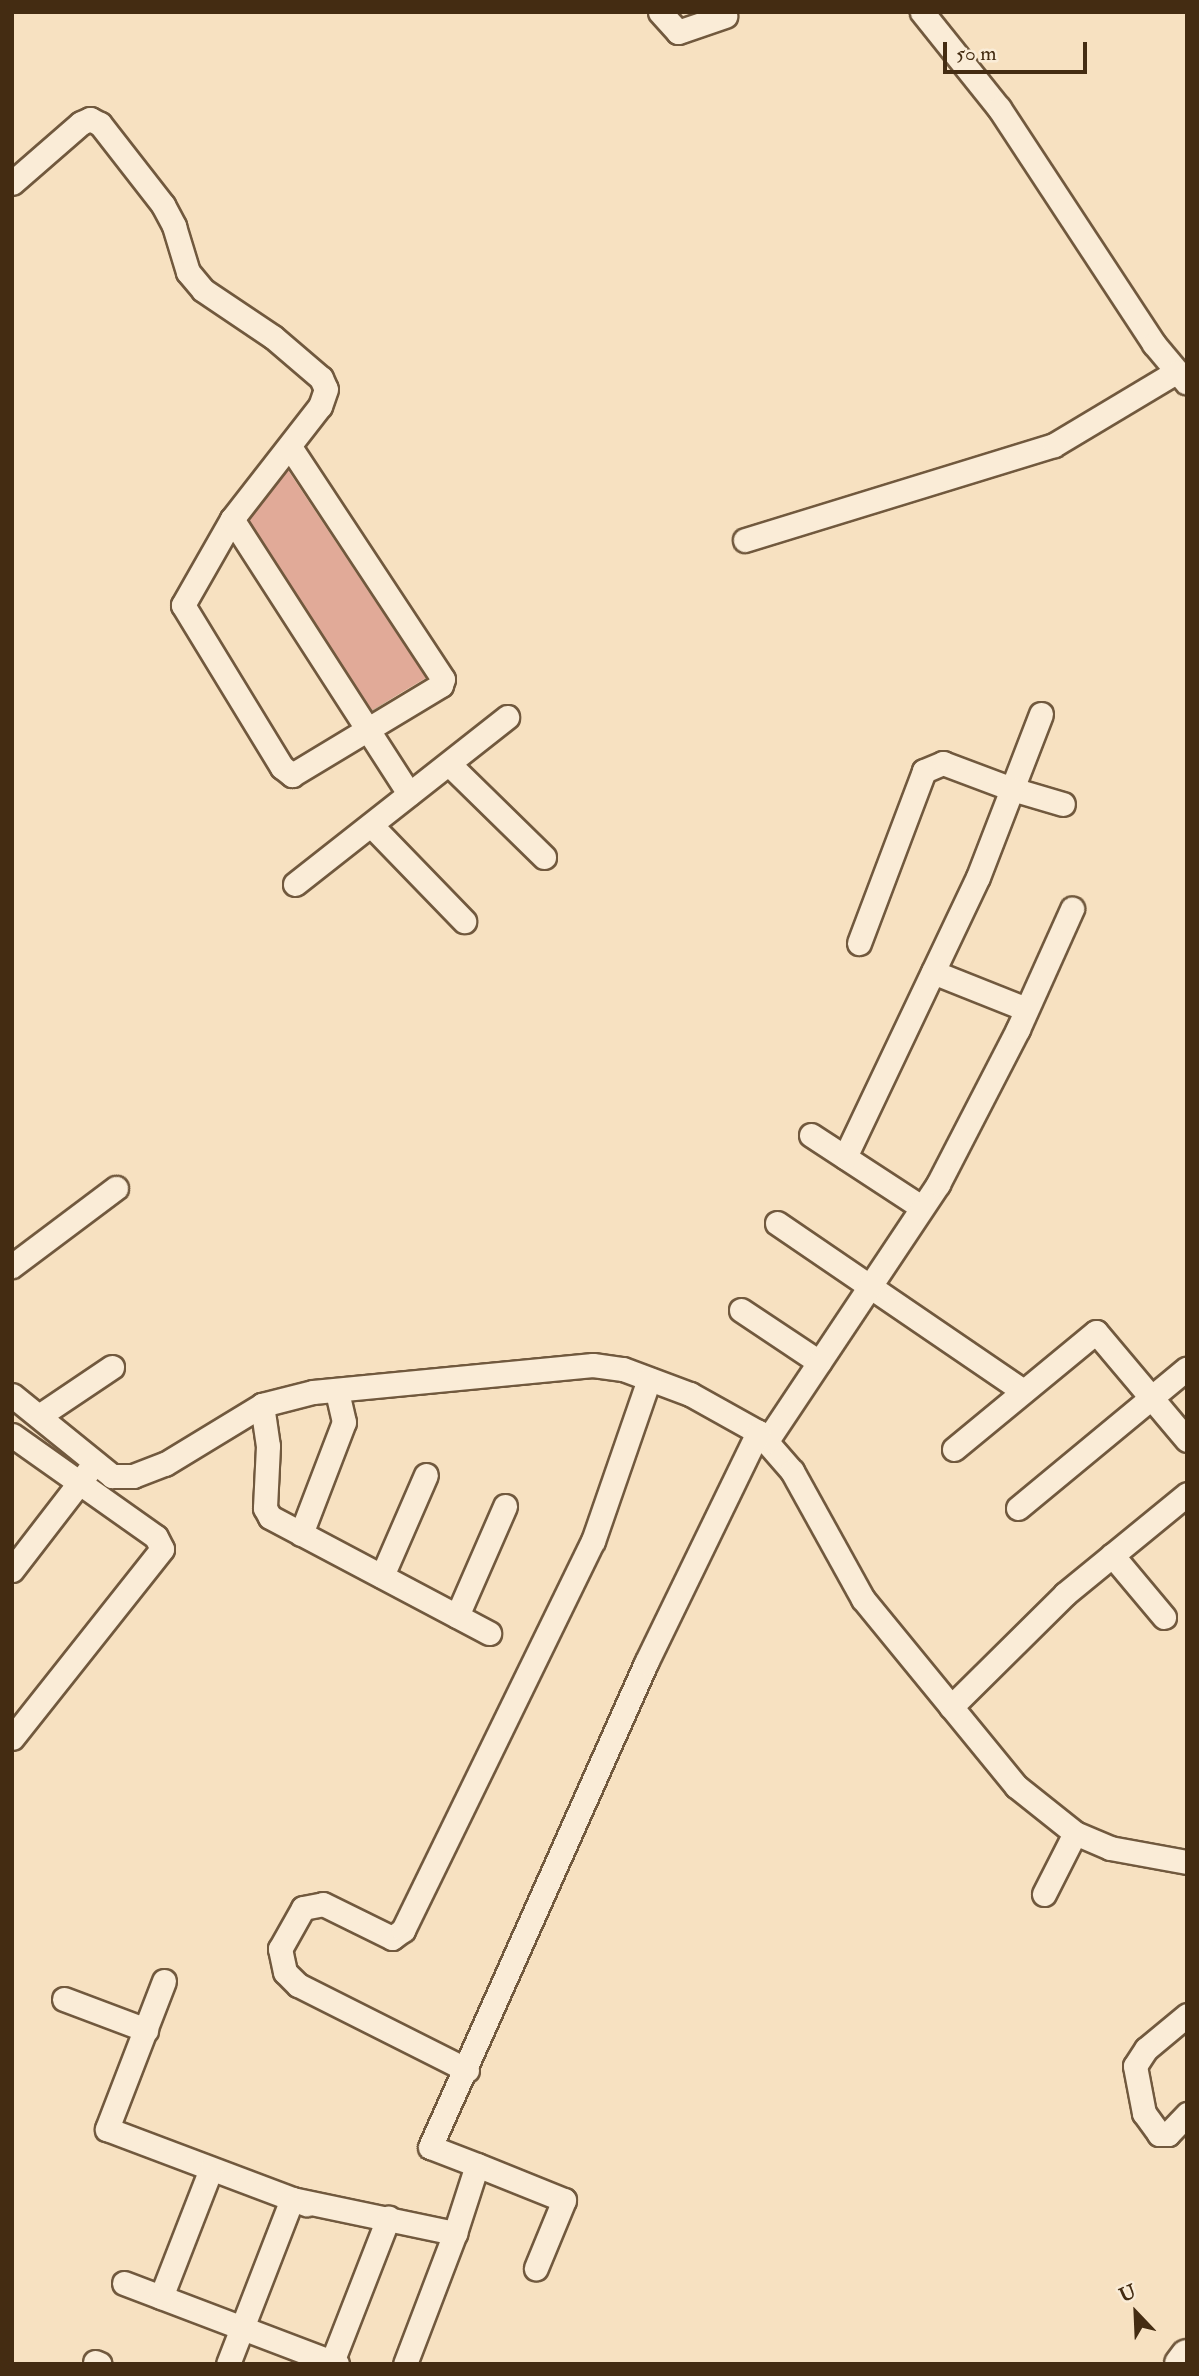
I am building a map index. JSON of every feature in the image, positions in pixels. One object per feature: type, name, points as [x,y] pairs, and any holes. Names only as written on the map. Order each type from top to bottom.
[{"type":"main road","points":[[1181,2364],[1187,2357]]},
{"type":"street","points":[[660,12],[678,32],[725,16]]},
{"type":"street","points":[[745,540],[1054,445],[1182,377],[999,108],[922,12]]},
{"type":"street","points":[[12,183],[81,123],[90,119],[100,124],[163,205],[174,226],[188,272],[203,290],[273,337],[321,378],[323,398],[290,447],[232,519],[183,605],[282,767],[292,775],[299,774],[441,685],[443,679],[290,447]]},
{"type":"street","points":[[232,519],[366,732],[410,794]]},
{"type":"street","points":[[845,1157],[978,877],[1041,714]]},
{"type":"street","points":[[295,884],[507,717]]},
{"type":"street","points":[[859,943],[924,771],[943,763],[1012,789],[1063,804]]},
{"type":"street","points":[[449,764],[544,857]]},
{"type":"street","points":[[370,825],[464,920]]},
{"type":"street","points":[[536,2268],[564,2200],[430,2147],[467,2070],[646,1663],[762,1437],[819,1362],[938,1184],[1026,1009],[1072,909]]},
{"type":"street","points":[[933,972],[1026,1009]]},
{"type":"street","points":[[811,1135],[921,1207]]},
{"type":"street","points":[[12,1266],[116,1188]]},
{"type":"street","points":[[777,1223],[1023,1391]]},
{"type":"street","points":[[741,1310],[819,1362]]},
{"type":"street","points":[[954,1449],[1096,1332],[1187,1440]]},
{"type":"street","points":[[12,1435],[87,1473],[133,1476],[165,1464],[262,1405],[337,1391],[593,1365],[649,1379],[690,1394],[762,1437],[792,1471],[863,1599],[1016,1786],[1075,1833],[1110,1848],[1187,1862]]},
{"type":"street","points":[[39,1416],[112,1367]]},
{"type":"street","points":[[1018,1508],[1187,1368]]},
{"type":"street","points":[[467,2070],[298,1985],[285,1972],[280,1949],[303,1908],[323,1904],[392,1938],[403,1930],[593,1541],[649,1379]]},
{"type":"street","points":[[301,1534],[344,1422],[337,1391]]},
{"type":"street","points":[[12,1395],[39,1416],[87,1473],[156,1537],[162,1549],[12,1738]]},
{"type":"street","points":[[262,1405],[268,1446],[265,1508],[270,1517],[489,1633]]},
{"type":"street","points":[[12,1570],[87,1473]]},
{"type":"street","points":[[382,1576],[426,1475]]},
{"type":"street","points":[[951,1706],[1065,1594],[1187,1494]]},
{"type":"street","points":[[457,1616],[505,1506]]},
{"type":"street","points":[[1112,1555],[1164,1617]]},
{"type":"street","points":[[1044,1894],[1075,1833]]},
{"type":"street","points":[[164,1981],[107,2129],[292,2199],[385,2226],[455,2233]]},
{"type":"street","points":[[64,1999],[146,2030]]},
{"type":"street","points":[[1187,2015],[1146,2049],[1135,2066],[1144,2113],[1159,2134],[1168,2134],[1187,2114]]},
{"type":"street","points":[[405,2364],[455,2233],[477,2165]]},
{"type":"street","points":[[161,2297],[211,2169]]},
{"type":"street","points":[[228,2364],[292,2199]]},
{"type":"street","points":[[124,2283],[335,2363],[385,2226]]},
{"type":"building","points":[[288,470],[426,678],[372,710],[249,520]]}]
